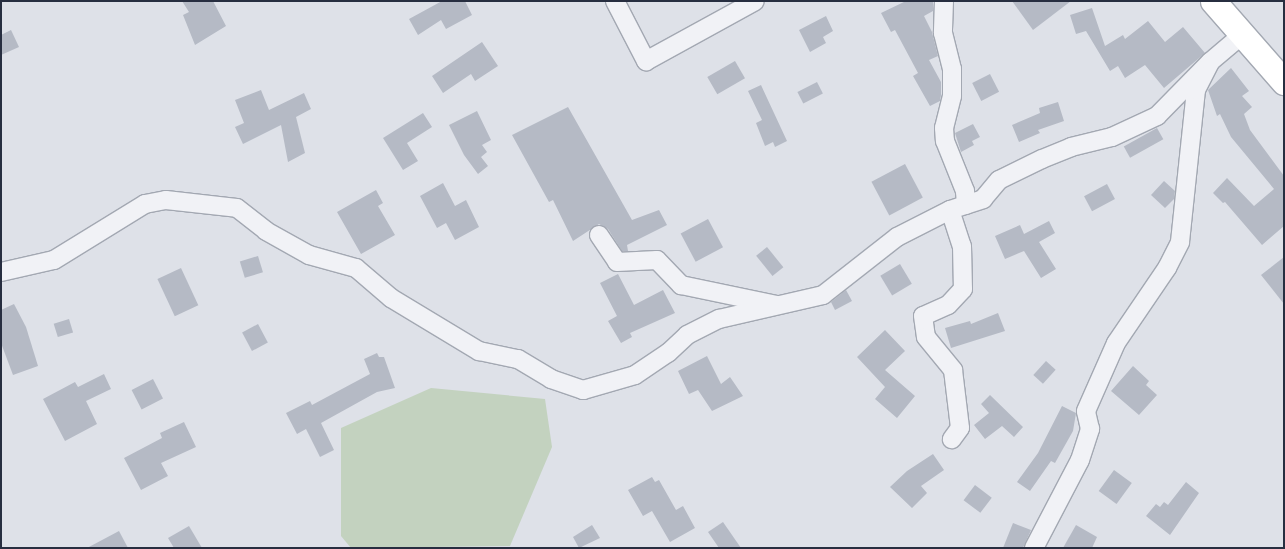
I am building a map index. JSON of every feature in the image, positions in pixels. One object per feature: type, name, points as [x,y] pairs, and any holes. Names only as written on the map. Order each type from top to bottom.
[{"type":"street","points":[[615,1],[646,60],[755,1]]},
{"type":"street","points":[[944,1],[943,33],[952,69],[952,96],[944,128],[945,141],[964,191],[958,208],[962,246],[963,289],[948,306],[923,316],[926,337],[953,370],[960,428],[952,439]]},
{"type":"street","points":[[1219,4],[1242,35],[1284,82]]},
{"type":"street","points":[[1,272],[54,260],[145,204],[166,200],[237,208],[266,231],[308,255],[356,268],[391,298],[479,351],[518,359],[551,379],[583,390],[635,375],[668,353],[687,335],[719,319],[823,295],[897,237],[958,208],[983,199],[999,180],[1042,159],[1112,138],[1157,116],[1210,62],[1242,35]]},
{"type":"street","points":[[1034,548],[1080,460],[1090,429],[1086,411],[1116,343],[1167,268],[1180,242],[1196,90],[1210,62]]},
{"type":"street","points":[[599,235],[617,262],[657,260],[681,285],[776,305]]},
{"type":"green space","points":[[431,388],[545,399],[552,447],[510,546],[351,548],[341,536],[341,428]]},
{"type":"building","points":[[182,1],[213,1],[226,26],[195,45],[183,15],[189,12]]},
{"type":"building","points":[[442,1],[465,1],[472,15],[446,29],[441,20],[418,35],[409,19]]},
{"type":"building","points":[[906,1],[933,1],[933,11],[924,16],[932,32],[938,56],[929,60],[941,82],[941,95],[940,101],[930,106],[913,76],[918,73],[895,30],[891,32],[881,13]]},
{"type":"building","points":[[1012,1],[1071,1],[1033,30]]},
{"type":"building","points":[[1092,8],[1105,46],[1123,35],[1125,39],[1148,21],[1165,42],[1183,27],[1205,53],[1164,88],[1145,65],[1125,78],[1118,66],[1110,71],[1086,31],[1076,34],[1070,15]]},
{"type":"building","points":[[826,16],[833,31],[823,37],[826,43],[810,52],[799,30]]},
{"type":"building","points":[[11,30],[19,47],[1,55],[1,35]]},
{"type":"building","points":[[482,42],[498,66],[475,81],[471,74],[443,93],[432,76]]},
{"type":"building","points":[[735,61],[745,78],[717,94],[707,77]]},
{"type":"building","points":[[1231,68],[1249,91],[1242,96],[1252,107],[1244,114],[1250,130],[1284,176],[1284,226],[1262,245],[1225,202],[1223,203],[1213,193],[1227,178],[1254,206],[1274,189],[1231,137],[1220,114],[1217,116],[1208,90]]},
{"type":"building","points":[[990,74],[999,92],[981,101],[972,83]]},
{"type":"building","points":[[817,82],[823,94],[803,104],[797,92]]},
{"type":"building","points":[[761,85],[787,141],[775,147],[773,142],[765,146],[756,123],[762,120],[748,91]]},
{"type":"building","points":[[261,90],[269,110],[304,93],[311,109],[296,117],[305,153],[288,162],[281,125],[243,144],[235,127],[244,123],[235,100]]},
{"type":"building","points":[[1058,102],[1064,121],[1038,130],[1040,133],[1019,142],[1012,125],[1040,113],[1039,108]]},
{"type":"building","points":[[568,107],[632,220],[659,210],[667,225],[627,245],[628,251],[622,251],[608,229],[599,224],[573,241],[553,200],[549,202],[512,135]]},
{"type":"building","points":[[477,111],[491,140],[482,145],[487,152],[481,157],[488,166],[478,174],[464,155],[449,125]]},
{"type":"building","points":[[423,113],[432,127],[407,143],[418,161],[403,170],[383,138]]},
{"type":"building","points":[[973,124],[980,137],[972,141],[974,145],[961,152],[955,133]]},
{"type":"building","points":[[1157,128],[1163,139],[1130,158],[1124,146]]},
{"type":"building","points":[[905,164],[923,198],[889,215],[871,182]]},
{"type":"building","points":[[1164,181],[1175,191],[1174,199],[1165,208],[1151,195]]},
{"type":"building","points":[[443,183],[455,206],[466,200],[479,227],[455,240],[446,223],[437,228],[420,196]]},
{"type":"building","points":[[1107,184],[1115,199],[1092,211],[1084,196]]},
{"type":"building","points":[[376,190],[383,203],[378,206],[395,235],[361,254],[337,212]]},
{"type":"building","points":[[708,219],[723,247],[696,262],[681,234]]},
{"type":"building","points":[[1049,221],[1055,233],[1039,242],[1056,269],[1041,278],[1024,251],[1005,259],[995,236],[1020,225],[1024,234]]},
{"type":"building","points":[[767,247],[783,267],[772,276],[756,256]]},
{"type":"building","points":[[258,256],[263,272],[245,278],[240,262]]},
{"type":"building","points":[[1284,257],[1284,304],[1261,275]]},
{"type":"building","points":[[900,264],[912,284],[892,296],[880,276]]},
{"type":"building","points":[[181,268],[198,305],[175,316],[157,279]]},
{"type":"building","points":[[618,274],[634,305],[663,290],[675,313],[630,333],[632,337],[621,343],[608,321],[617,316],[600,283]]},
{"type":"building","points":[[846,290],[852,301],[835,310],[831,302]]},
{"type":"building","points":[[14,304],[26,327],[38,366],[13,375],[1,343],[1,310]]},
{"type":"building","points":[[998,313],[1005,331],[951,348],[945,328],[970,321],[971,324]]},
{"type":"building","points":[[69,319],[73,332],[58,337],[54,324]]},
{"type":"building","points":[[258,324],[268,343],[252,351],[242,332]]},
{"type":"building","points":[[885,330],[905,351],[885,370],[915,396],[897,418],[875,399],[885,387],[857,357]]},
{"type":"building","points":[[377,353],[379,357],[384,357],[395,388],[377,392],[321,423],[334,450],[320,457],[306,429],[297,434],[286,413],[310,401],[312,405],[370,374],[364,359]]},
{"type":"building","points":[[707,356],[721,384],[730,377],[743,396],[712,411],[698,390],[689,394],[678,371]]},
{"type":"building","points":[[1046,361],[1056,370],[1043,384],[1033,375]]},
{"type":"building","points":[[1133,366],[1149,381],[1146,385],[1157,395],[1139,415],[1111,391]]},
{"type":"building","points":[[104,374],[111,389],[86,401],[97,424],[65,441],[43,399],[75,382],[78,387]]},
{"type":"building","points":[[153,379],[163,399],[142,409],[132,390]]},
{"type":"building","points":[[990,395],[1023,427],[1014,437],[1002,426],[985,439],[974,425],[989,413],[981,404]]},
{"type":"building","points":[[1062,406],[1076,413],[1073,431],[1055,463],[1051,461],[1030,491],[1017,482],[1038,453]]},
{"type":"building","points":[[184,422],[196,447],[161,463],[168,476],[141,490],[124,458],[162,438],[160,433]]},
{"type":"building","points":[[933,454],[944,470],[921,486],[927,493],[912,508],[890,487],[907,471]]},
{"type":"building","points":[[1114,470],[1132,483],[1117,504],[1099,491]]},
{"type":"building","points":[[652,477],[655,482],[659,480],[676,510],[683,506],[695,528],[670,542],[652,511],[643,516],[628,490]]},
{"type":"building","points":[[1186,482],[1199,493],[1170,535],[1146,516],[1156,504],[1160,507],[1164,502],[1168,505]]},
{"type":"building","points":[[975,485],[992,498],[980,513],[964,500]]},
{"type":"building","points":[[723,522],[741,548],[719,548],[708,532]]},
{"type":"building","points":[[1013,523],[1031,530],[1023,548],[1003,548]]},
{"type":"building","points":[[592,525],[600,538],[579,548],[573,537]]},
{"type":"building","points":[[1076,525],[1097,537],[1092,548],[1063,548]]},
{"type":"building","points":[[189,526],[202,548],[174,548],[168,538]]},
{"type":"building","points":[[119,531],[128,548],[87,548]]}]
